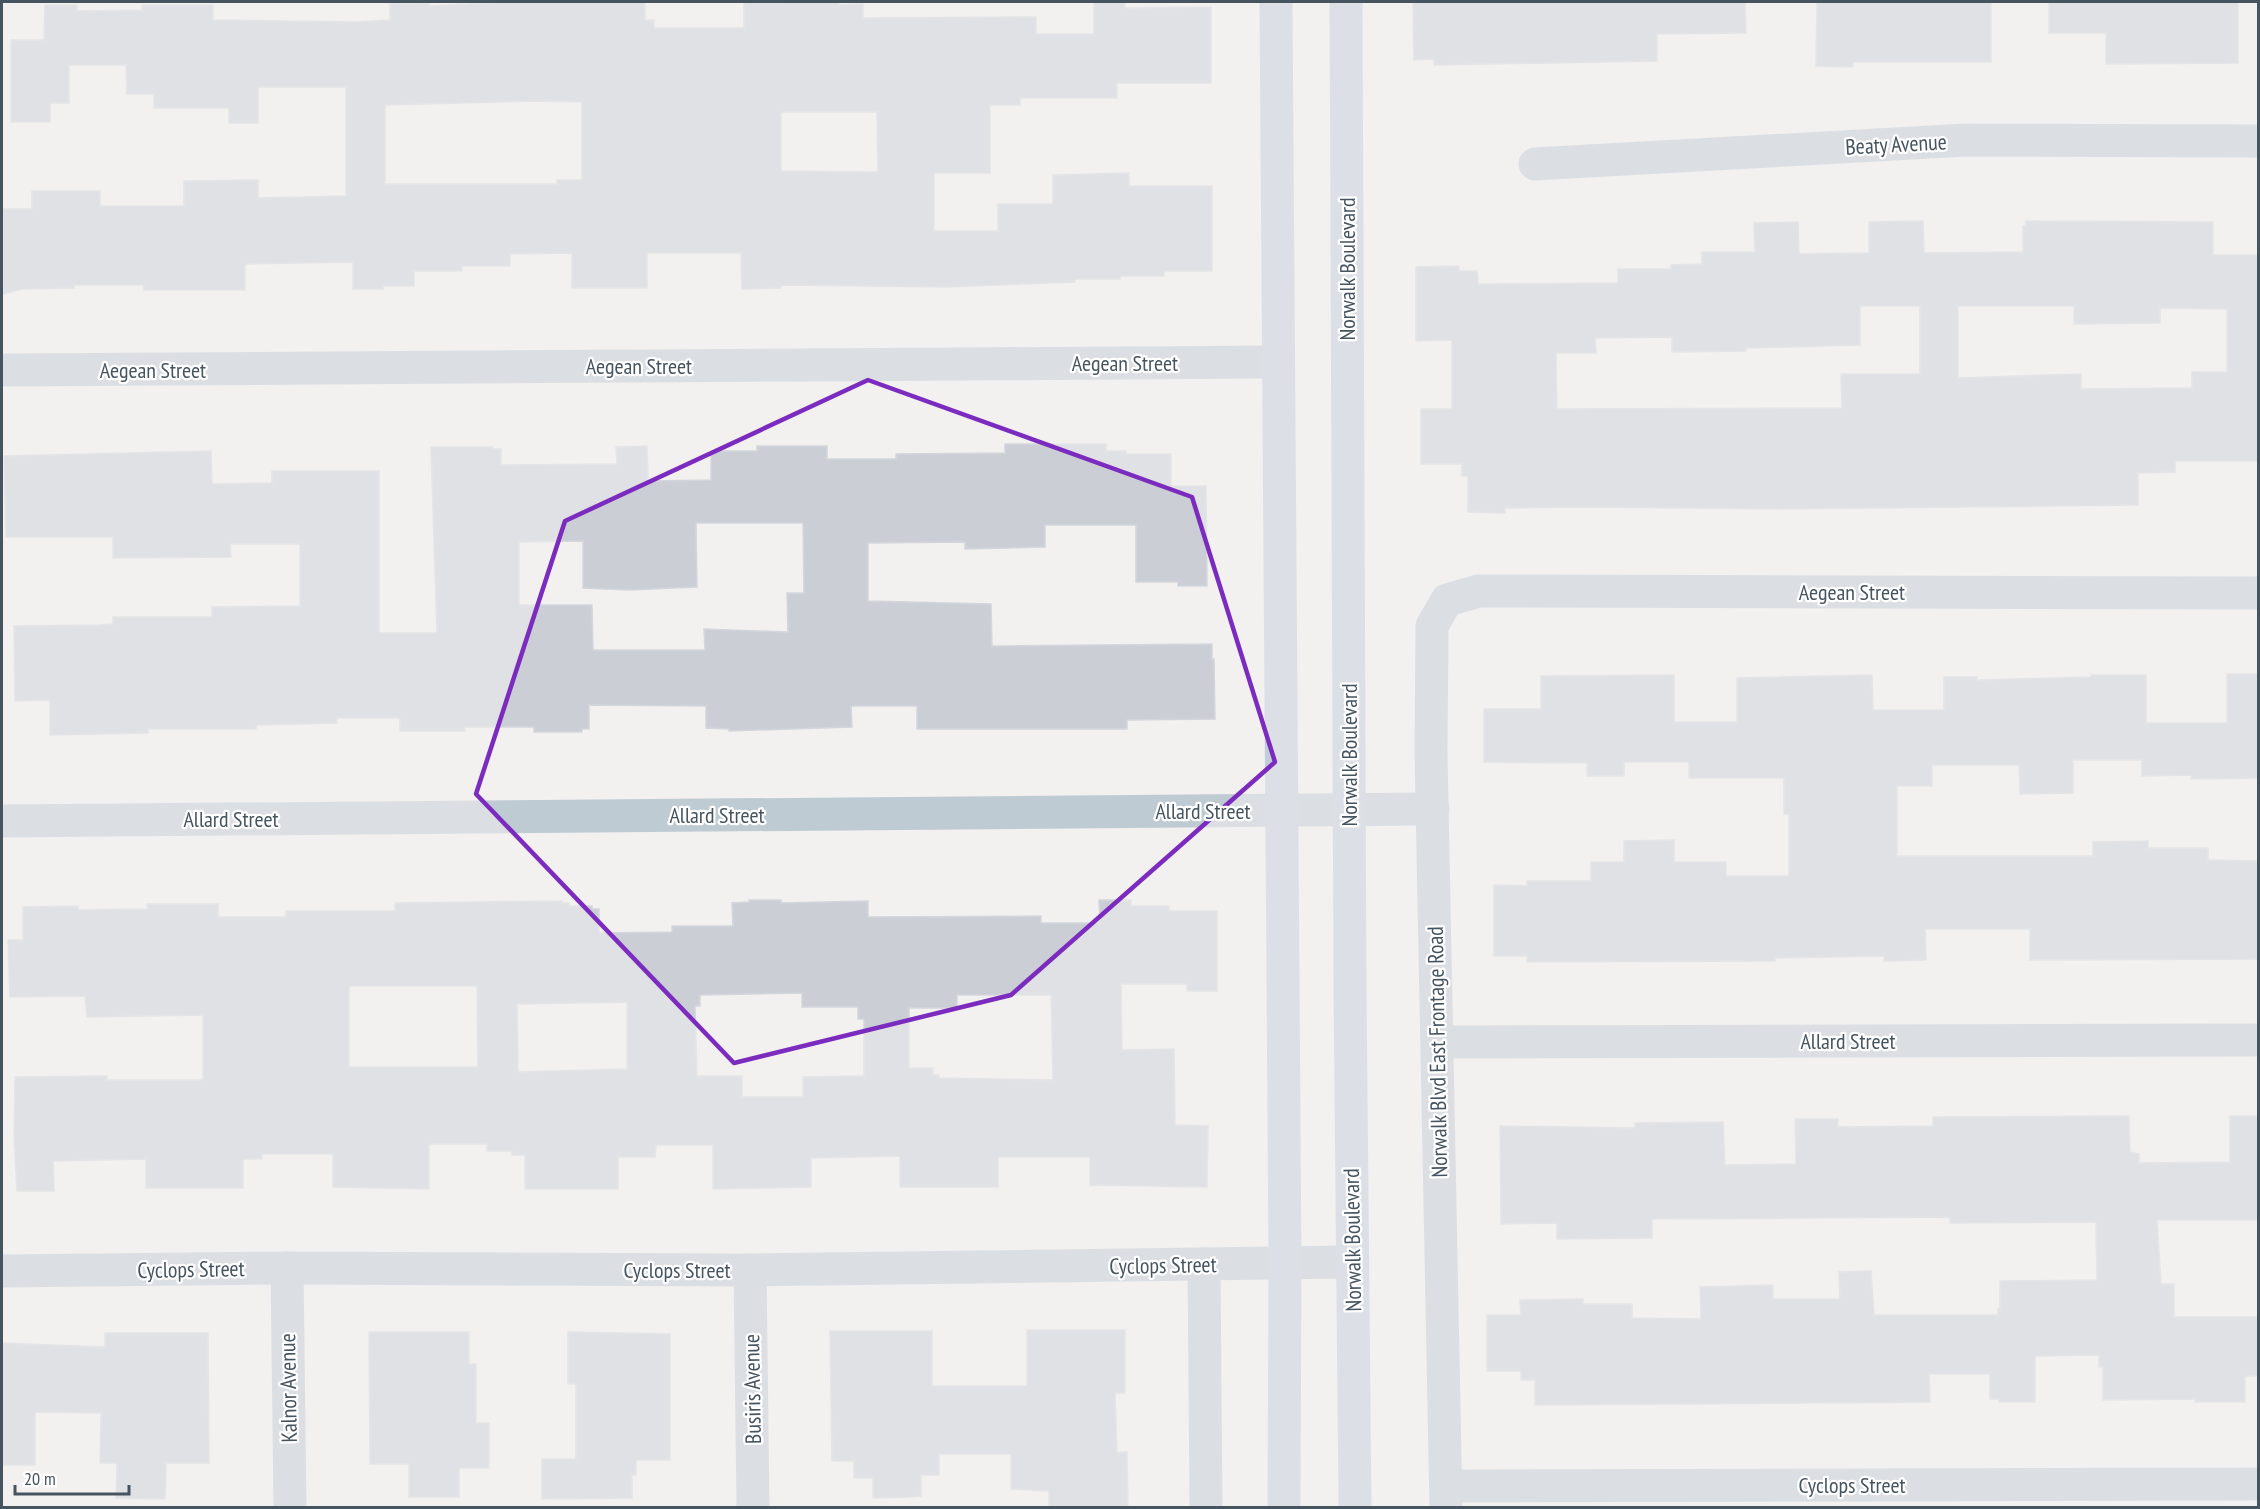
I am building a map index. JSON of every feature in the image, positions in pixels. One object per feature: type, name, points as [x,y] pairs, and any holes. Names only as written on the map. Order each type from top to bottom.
[{"type":"main road","points":[[1276,2],[1285,1263],[1284,1508]]},
{"type":"main road","name":"Norwalk Boulevard","points":[[1346,2],[1352,1262],[1356,1508]]},
{"type":"street","name":"Beaty Avenue","points":[[1535,164],[1966,140],[2259,141]]},
{"type":"street","name":"Aegean Street","points":[[2,370],[1277,362]]},
{"type":"street","name":"Aegean Street","points":[[1447,600],[1479,591],[2259,593]]},
{"type":"street","name":"Norwalk Blvd East Frontage Road","points":[[1446,1497],[1431,752],[1432,626],[1447,600]]},
{"type":"street","name":"Allard Street","points":[[2,821],[1433,809]]},
{"type":"street","name":"Allard Street","points":[[1437,1042],[2259,1040]]},
{"type":"street","name":"Cyclops Street","points":[[2,1271],[287,1268],[750,1270],[1352,1262]]},
{"type":"street","points":[[1204,1264],[1206,1508]]},
{"type":"street","name":"Kalnor Avenue","points":[[287,1268],[290,1508]]},
{"type":"street","name":"Busiris Avenue","points":[[750,1270],[753,1508]]},
{"type":"street","name":"Cyclops Street","points":[[1446,1497],[2259,1484]]},
{"type":"highlighted area","points":[[868,380],[1192,497],[1275,762],[1011,995],[734,1063],[476,794],[565,521]]},
{"type":"building","points":[[506,2],[645,2],[645,20],[654,20],[654,28],[744,28],[744,3],[839,2],[839,5],[863,4],[863,18],[1036,17],[1036,34],[1094,34],[1094,2],[1125,2],[1125,8],[1211,7],[1211,83],[1117,83],[1117,98],[1020,98],[1020,105],[990,105],[990,173],[934,173],[934,231],[998,231],[998,204],[1053,204],[1053,175],[1129,173],[1129,186],[1212,186],[1212,271],[1164,271],[1164,276],[1120,276],[1120,279],[1075,279],[1075,282],[945,287],[781,285],[781,288],[742,289],[741,253],[647,253],[647,288],[572,288],[572,253],[510,254],[510,266],[462,266],[462,271],[414,271],[414,286],[383,286],[383,289],[353,289],[353,262],[245,264],[245,290],[144,290],[144,285],[74,285],[74,288],[22,289],[3,294],[3,209],[32,209],[32,191],[100,191],[100,206],[184,206],[184,181],[258,180],[258,198],[346,196],[346,87],[258,87],[258,123],[229,123],[229,108],[154,108],[154,94],[127,94],[126,65],[69,65],[69,103],[50,103],[50,122],[11,122],[11,40],[44,40],[45,5],[77,5],[77,11],[142,10],[142,5],[213,5],[213,20],[356,22],[390,20],[390,4],[429,3],[429,6]],"holes":[[[582,102],[582,180],[557,180],[557,184],[385,184],[385,105]],[[781,112],[877,112],[878,172],[781,171]]]},
{"type":"building","points":[[1413,2],[1745,2],[1746,33],[1657,34],[1657,61],[1434,65],[1434,59],[1414,60]]},
{"type":"building","points":[[1817,2],[1991,2],[1991,62],[1853,62],[1853,67],[1816,66]]},
{"type":"building","points":[[2049,2],[2238,2],[2238,63],[2106,64],[2106,33],[2049,33]]},
{"type":"building","points":[[1923,221],[1924,253],[2023,252],[2023,226],[2026,226],[2026,221],[2213,222],[2213,255],[2259,255],[2259,461],[2175,461],[2175,472],[2138,473],[2138,505],[1780,509],[1505,508],[1505,513],[1468,512],[1468,476],[1462,476],[1462,464],[1421,464],[1421,409],[1452,409],[1452,340],[1416,341],[1416,267],[1459,266],[1459,271],[1477,271],[1478,284],[1618,283],[1618,269],[1671,269],[1671,265],[1702,264],[1702,252],[1755,252],[1754,223],[1798,222],[1799,254],[1869,253],[1869,222]],"holes":[[[1860,306],[1920,306],[1920,374],[1841,374],[1842,408],[1557,409],[1556,353],[1596,353],[1595,338],[1672,337],[1672,352],[1860,345]],[[1958,306],[2074,306],[2074,324],[2160,323],[2160,308],[2227,309],[2227,372],[2192,372],[2192,388],[2081,389],[2081,374],[1958,378]]]},
{"type":"building","points":[[1005,444],[1106,444],[1106,451],[1126,451],[1126,454],[1171,454],[1171,486],[1206,486],[1207,586],[1178,586],[1178,582],[1136,582],[1136,525],[1045,525],[1045,547],[965,549],[965,542],[868,543],[868,601],[991,604],[992,646],[1212,644],[1215,719],[1127,720],[1127,729],[917,729],[917,706],[851,706],[852,727],[729,731],[729,729],[706,728],[706,706],[589,705],[589,729],[582,729],[582,732],[534,732],[534,727],[465,727],[465,731],[400,731],[400,718],[337,718],[337,723],[256,725],[256,729],[148,729],[148,733],[50,735],[50,700],[15,701],[14,626],[113,624],[113,617],[212,617],[212,607],[300,606],[300,544],[230,544],[231,557],[113,558],[113,537],[6,537],[4,456],[211,451],[212,484],[272,483],[272,471],[379,471],[379,633],[437,633],[431,447],[501,449],[501,465],[617,464],[616,447],[647,446],[648,481],[711,480],[711,451],[757,451],[757,446],[827,446],[827,459],[896,459],[896,454],[1005,453]],"holes":[[[696,523],[803,523],[804,593],[787,593],[788,632],[704,629],[705,650],[593,650],[592,605],[519,605],[519,542],[583,541],[583,588],[629,590],[697,587]]]},
{"type":"building","points":[[2227,674],[2259,674],[2259,778],[2191,779],[2191,775],[2142,776],[2142,760],[2073,760],[2073,793],[2020,794],[2019,765],[1932,765],[1932,786],[1897,786],[1897,856],[2093,856],[2093,842],[2148,841],[2148,848],[2208,848],[2208,860],[2259,861],[2259,959],[2030,960],[2030,929],[1925,929],[1926,960],[1884,961],[1884,956],[1775,958],[1775,961],[1527,962],[1527,956],[1494,956],[1494,885],[1527,886],[1527,881],[1591,881],[1591,862],[1624,862],[1624,841],[1674,840],[1674,862],[1726,862],[1726,876],[1789,876],[1789,814],[1784,814],[1784,778],[1689,778],[1689,762],[1624,762],[1624,776],[1587,776],[1587,763],[1484,762],[1484,709],[1541,709],[1541,676],[1674,675],[1674,722],[1737,722],[1737,678],[1872,675],[1873,710],[1944,710],[1944,677],[1977,677],[1977,680],[2146,675],[2146,723],[2227,723]]},
{"type":"building","points":[[749,900],[781,900],[781,903],[868,901],[868,917],[1041,916],[1041,923],[1100,923],[1099,900],[1131,900],[1131,906],[1169,906],[1169,911],[1217,911],[1217,991],[1187,991],[1187,984],[1121,984],[1122,1050],[1174,1049],[1175,1125],[1208,1126],[1207,1187],[1090,1185],[1090,1157],[998,1157],[998,1187],[900,1187],[900,1156],[811,1158],[811,1187],[713,1189],[713,1145],[656,1145],[655,1157],[618,1157],[618,1189],[525,1189],[525,1155],[512,1155],[512,1151],[487,1151],[487,1144],[429,1144],[429,1189],[333,1187],[333,1154],[262,1154],[262,1159],[243,1159],[243,1188],[146,1188],[146,1159],[53,1161],[54,1191],[17,1191],[14,1136],[15,1077],[107,1076],[107,1080],[203,1080],[203,1015],[87,1017],[85,996],[10,997],[8,940],[23,940],[23,907],[78,906],[78,910],[147,909],[147,904],[218,904],[218,917],[286,917],[286,911],[395,911],[395,903],[562,901],[562,903],[569,903],[569,906],[592,906],[592,909],[599,909],[599,933],[672,932],[672,926],[733,926],[732,903],[749,902]],"holes":[[[349,986],[477,986],[478,1067],[349,1067]],[[802,993],[802,1007],[858,1007],[858,1019],[864,1019],[864,1076],[803,1077],[803,1097],[742,1097],[742,1076],[697,1076],[695,1006],[700,1006],[700,995]],[[957,995],[1051,995],[1053,1080],[939,1078],[939,1075],[933,1075],[933,1068],[909,1068],[909,1008],[957,1008]],[[627,1002],[627,1069],[518,1072],[517,1004]]]},
{"type":"building","points":[[2129,1116],[2130,1152],[2139,1154],[2139,1163],[2230,1162],[2230,1116],[2259,1116],[2259,1220],[2157,1220],[2161,1284],[2174,1284],[2174,1317],[2259,1317],[2259,1376],[2245,1376],[2245,1402],[2195,1402],[2195,1399],[2103,1400],[2103,1367],[2099,1367],[2099,1355],[2035,1356],[2035,1402],[1999,1402],[1999,1399],[1990,1399],[1990,1374],[1929,1374],[1930,1402],[1535,1405],[1535,1380],[1521,1380],[1521,1371],[1487,1371],[1487,1315],[1521,1315],[1520,1300],[1583,1299],[1583,1304],[1632,1304],[1632,1318],[1701,1319],[1700,1287],[1773,1285],[1773,1299],[1840,1299],[1839,1272],[1871,1271],[1874,1315],[1998,1315],[2000,1281],[2097,1280],[2096,1222],[1950,1223],[1950,1217],[1652,1219],[1652,1238],[1557,1239],[1557,1223],[1501,1224],[1500,1126],[1635,1128],[1635,1123],[1723,1122],[1725,1165],[1796,1164],[1795,1119],[1838,1119],[1838,1127],[1933,1126],[1933,1117]]},
{"type":"building","points":[[1027,1330],[1125,1330],[1125,1393],[1115,1393],[1117,1453],[1127,1452],[1128,1508],[1049,1508],[1049,1491],[1011,1489],[1011,1454],[939,1454],[939,1475],[921,1475],[921,1496],[910,1497],[873,1498],[873,1478],[854,1478],[854,1461],[832,1461],[830,1331],[932,1331],[932,1386],[1027,1386]]},
{"type":"building","points":[[369,1332],[469,1332],[469,1364],[476,1364],[476,1423],[489,1423],[489,1468],[459,1468],[459,1497],[409,1497],[409,1464],[370,1464]]},
{"type":"building","points":[[568,1332],[670,1334],[670,1460],[636,1460],[636,1475],[632,1475],[632,1498],[542,1499],[542,1459],[576,1459],[576,1384],[568,1384]]},
{"type":"building","points":[[105,1333],[208,1333],[209,1463],[166,1463],[165,1499],[116,1498],[117,1463],[100,1463],[101,1413],[35,1412],[35,1465],[2,1465],[2,1343],[105,1347]]}]
